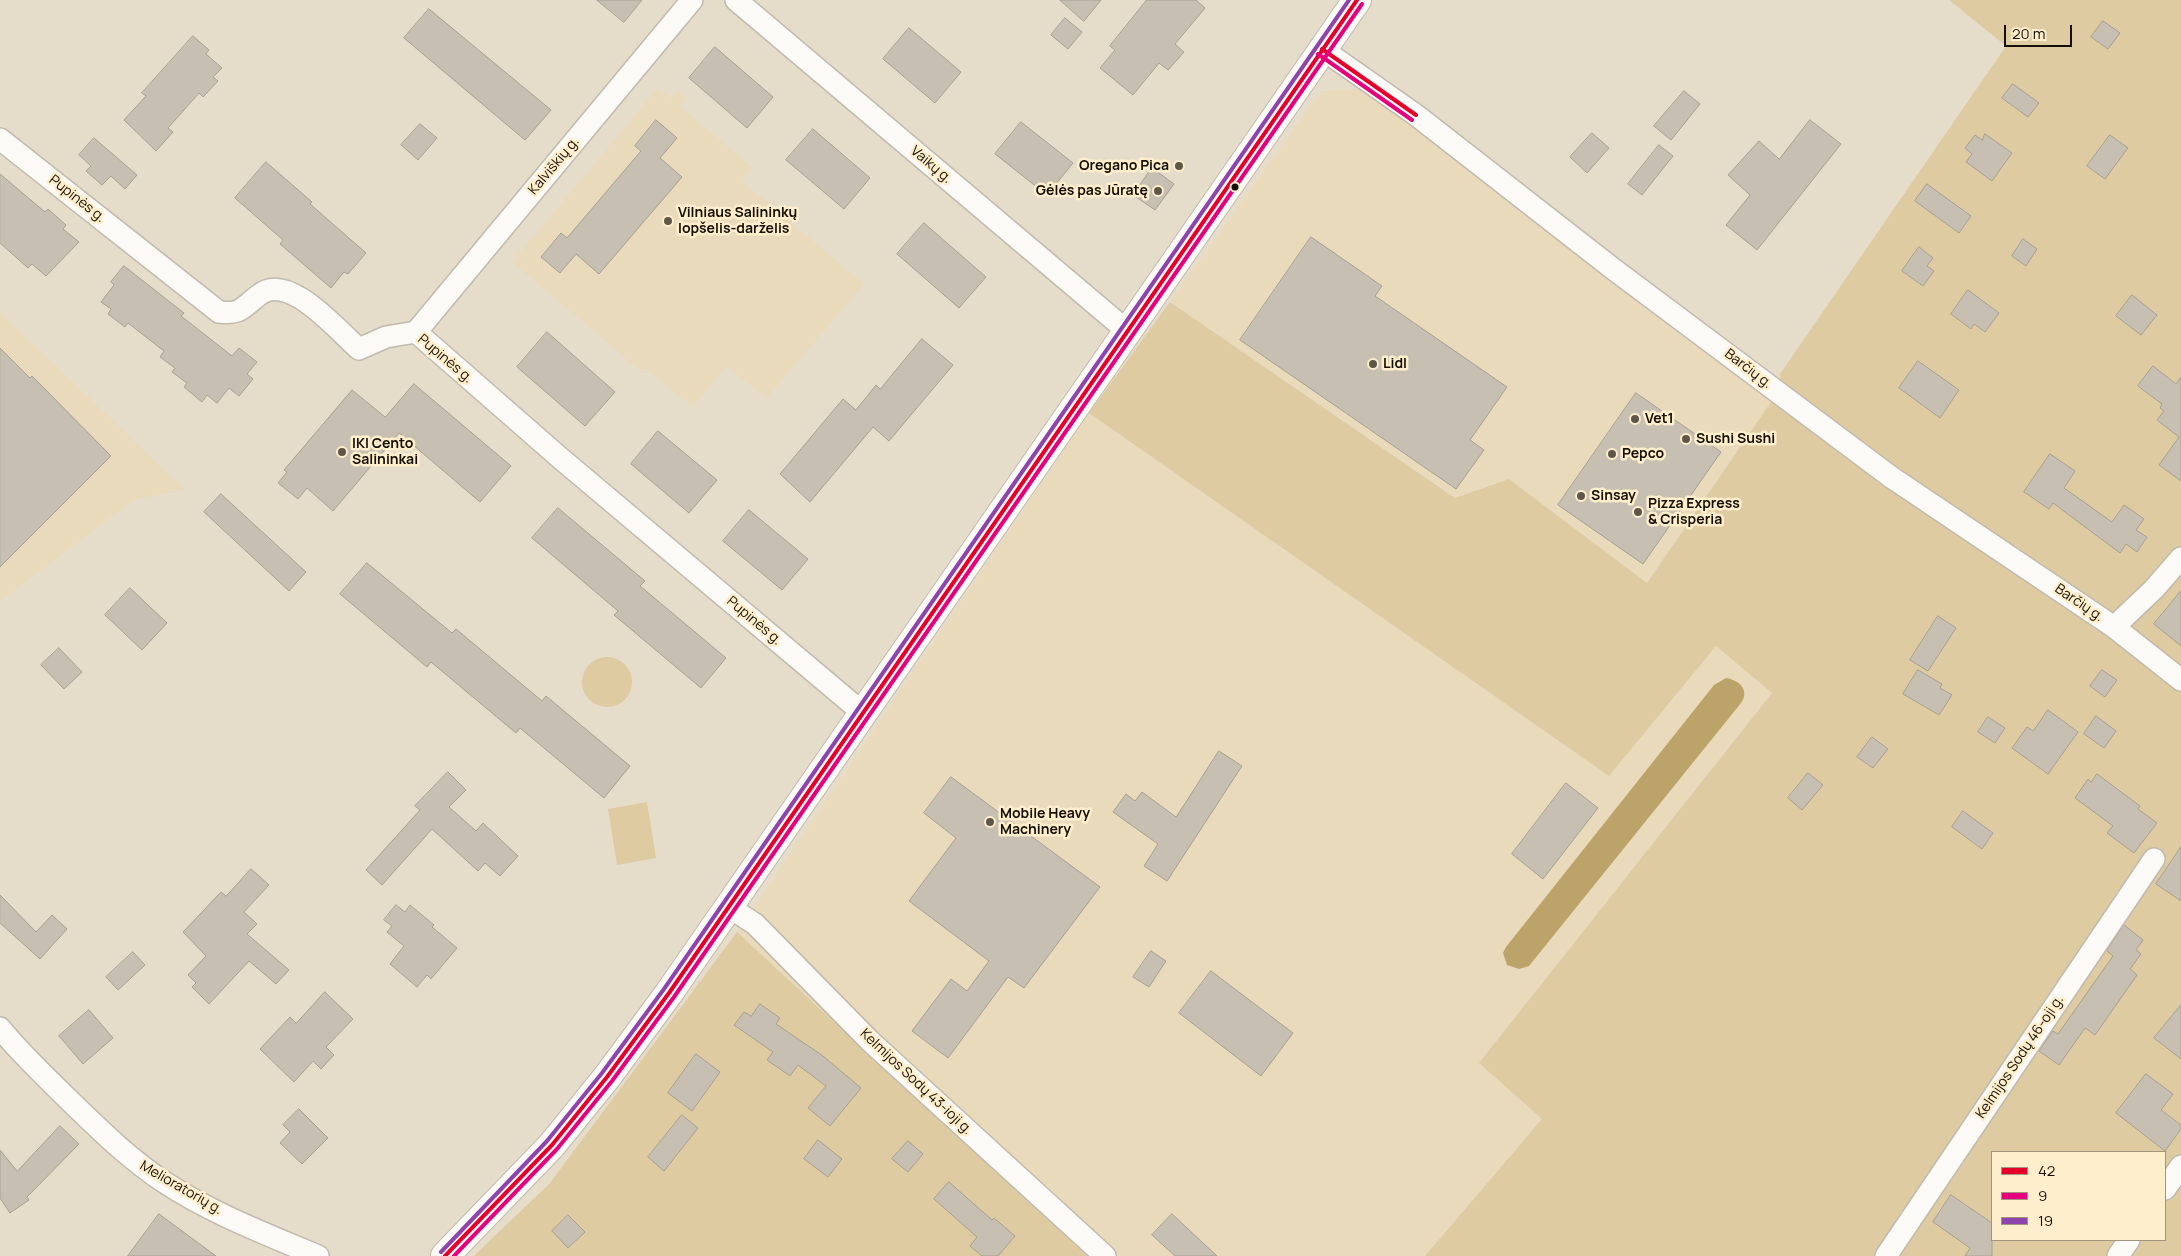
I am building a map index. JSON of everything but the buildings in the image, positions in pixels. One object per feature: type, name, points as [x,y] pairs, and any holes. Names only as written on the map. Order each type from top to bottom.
[{"type":"main road","points":[[445,1256],[552,1145],[669,994],[1126,330],[1357,0]]},
{"type":"street","name":"Kalviškių g.","points":[[416,332],[692,0]]},
{"type":"street","name":"Vaikų g.","points":[[736,0],[1126,330]]},
{"type":"street","name":"Barčių g.","points":[[1322,49],[1416,115],[1612,268],[1891,477],[2114,627],[2181,680]]},
{"type":"street","name":"Pupinės g.","points":[[0,139],[219,312],[231,313],[246,308],[260,294],[275,287],[297,294],[359,349],[386,337],[416,332],[566,463],[863,713]]},
{"type":"street","points":[[2114,627],[2154,589],[2181,558]]},
{"type":"street","name":"Kelmijos Sodų 46-oji g.","points":[[1886,1256],[2154,859]]},
{"type":"street","name":"Kelmijos Sodų 43-ioji g.","points":[[730,907],[755,924],[870,1041],[1105,1256]]},
{"type":"street","name":"Melioratorių g.","points":[[0,1028],[17,1049],[122,1152],[144,1168],[196,1200],[254,1229],[318,1256]]},
{"type":"street","points":[[2166,1188],[2181,1166]]},
{"type":"street","points":[[2118,1256],[2129,1241]]},
{"type":"shaded area","points":[[1949,0],[2181,0],[2181,1256],[1425,1256],[1542,1119],[1479,1063],[1772,693],[1716,646],[1609,776],[1089,413],[1170,302],[1455,498],[1509,479],[1647,583],[1771,402],[1781,408],[1780,374],[2006,46]]},
{"type":"shaded area","name":"Vilniaus Salininkų lopšelis-darželis","points":[[658,88],[671,98],[677,91],[686,98],[680,106],[753,168],[742,181],[864,284],[766,399],[727,366],[693,407],[645,368],[642,372],[512,262]]},
{"type":"shaded area","points":[[1336,89],[1361,89],[1372,94],[1771,402],[1647,583],[1509,479],[1456,498],[1170,302],[1319,94]]},
{"type":"shaded area","points":[[0,312],[184,489],[134,500],[0,601]]},
{"type":"shaded area","points":[[1089,413],[1609,776],[1716,646],[1772,693],[1479,1063],[1543,1119],[1425,1256],[1087,1256],[737,932]]},
{"type":"shaded area","points":[[602,657],[612,657],[625,664],[632,677],[632,687],[625,700],[612,707],[602,707],[593,703],[586,696],[582,687],[582,677],[586,668],[593,661]]},
{"type":"shaded area","points":[[1726,678],[1742,686],[1744,694],[1741,703],[1529,966],[1519,969],[1507,965],[1503,953],[1506,947],[1714,685]]},
{"type":"shaded area","points":[[647,802],[656,858],[617,865],[608,809]]},
{"type":"shaded area","points":[[737,932],[1087,1256],[474,1256],[550,1183]]},
{"type":"transit line","name":"19","points":[[441,1252],[547,1141],[602,1073],[664,989],[1349,0]]},
{"type":"transit line","name":"42","points":[[445,1256],[552,1145],[607,1077],[669,993],[1357,0]]},
{"type":"transit line","name":"9","points":[[454,1256],[557,1149],[612,1081],[674,997],[1362,4]]},
{"type":"transit line","name":"42","points":[[1322,49],[1416,115]]},
{"type":"transit line","name":"9","points":[[1318,54],[1412,120]]},
{"type":"place","name":"Oregano Pica","points":[[1179,166]]},
{"type":"place","name":"Gėlės pas Jūratę","points":[[1158,191]]},
{"type":"place","name":"Vilniaus Salininkų lopšelis-darželis","points":[[668,221]]},
{"type":"place","name":"Lidl","points":[[1373,364]]},
{"type":"place","name":"Vet1","points":[[1635,419]]},
{"type":"place","name":"Sushi Sushi","points":[[1686,439]]},
{"type":"place","name":"IKI Cento Salininkai","points":[[342,452]]},
{"type":"place","name":"Pepco","points":[[1612,454]]},
{"type":"place","name":"Sinsay","points":[[1581,496]]},
{"type":"place","name":"Pizza Express & Crisperia","points":[[1638,512]]},
{"type":"place","name":"Mobile Heavy Machinery","points":[[990,822]]}]
